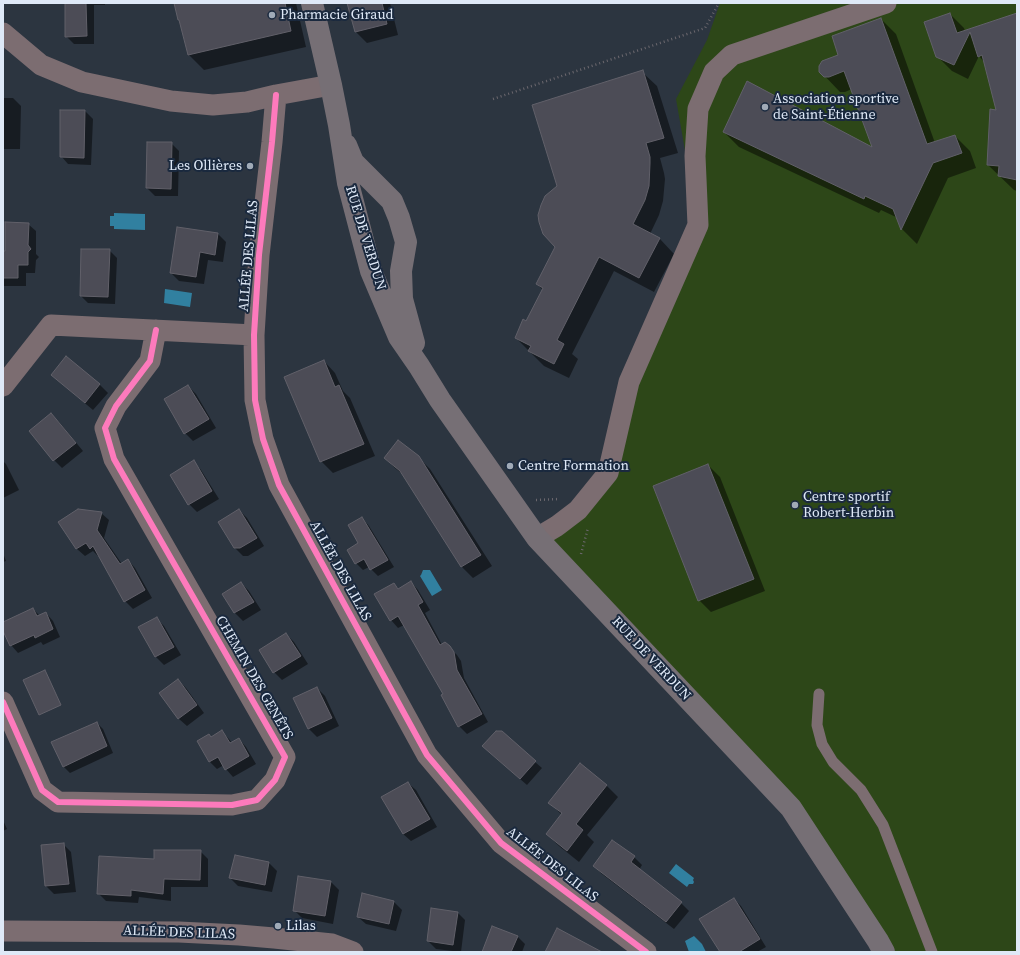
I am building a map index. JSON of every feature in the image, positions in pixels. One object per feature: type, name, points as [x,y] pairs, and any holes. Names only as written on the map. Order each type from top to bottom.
[{"type":"main road","name":"RUE DE VERDUN","points":[[312,3],[331,85],[348,183],[371,271],[399,337],[440,400],[537,538],[791,808],[884,952]]},
{"type":"main road","name":"RUE DE VERDUN","points":[[339,125],[353,162],[392,200],[399,218],[406,242],[401,271],[402,299],[419,366]]},
{"type":"street","points":[[537,538],[557,526],[578,510],[608,473],[629,382],[698,225],[695,156],[698,109],[714,72],[732,55],[886,3]]},
{"type":"street","points":[[3,33],[41,65],[82,82],[171,101],[213,105],[247,102],[331,85]]},
{"type":"street","name":"ALLÉE DES LILAS","points":[[276,95],[259,255],[254,335],[255,400],[264,439],[279,485],[427,755],[501,843],[646,952]]},
{"type":"street","points":[[3,386],[51,325],[254,335]]},
{"type":"street","name":"CHEMIN DES GENÊTS","points":[[3,702],[42,790],[58,802],[232,805],[258,800],[275,780],[285,757],[114,459],[105,428],[116,406],[150,361],[156,330]]},
{"type":"street","name":"ALLÉE DES LILAS","points":[[3,932],[179,932],[239,935],[332,944],[353,952]]},
{"type":"lane","points":[[819,694],[817,725],[822,744],[833,762],[861,790],[883,825],[932,952]]},
{"type":"path","points":[[493,99],[705,28],[719,3]]},
{"type":"path","points":[[534,500],[558,499],[565,496]]},
{"type":"path","points":[[580,555],[588,526]]},
{"type":"green space","name":"Centre sportif Robert-Herbin","points":[[720,3],[1017,3],[1017,952],[884,952],[791,808],[537,538],[608,473],[629,382],[698,225],[676,99],[707,40]]},
{"type":"water","points":[[114,213],[145,214],[145,230],[114,229],[114,226],[110,226],[110,216],[114,216]]},
{"type":"water","points":[[165,289],[192,293],[190,307],[164,303]]},
{"type":"water","points":[[423,570],[430,570],[442,590],[432,596],[420,576]]},
{"type":"water","points":[[676,864],[694,878],[693,884],[689,884],[687,887],[669,873]]},
{"type":"water","points":[[694,936],[702,944],[706,952],[689,952],[685,941]]},
{"type":"building","points":[[65,3],[86,3],[87,36],[65,37]]},
{"type":"building","points":[[174,3],[285,3],[291,31],[188,55]]},
{"type":"building","points":[[347,3],[382,3],[387,24],[355,32]]},
{"type":"building","points":[[950,13],[957,33],[1017,13],[1017,180],[998,176],[999,166],[987,165],[990,109],[996,110],[982,55],[978,57],[970,32],[954,65],[936,57],[924,22]]},
{"type":"building","name":"Association sportive de Saint-Étienne","points":[[881,18],[927,144],[955,135],[962,153],[933,163],[901,230],[893,209],[865,196],[864,199],[723,132],[747,81],[872,147],[844,71],[829,77],[824,77],[819,72],[819,66],[822,61],[838,55],[832,36]]},
{"type":"building","points":[[643,70],[664,138],[646,143],[650,157],[649,186],[645,200],[633,224],[660,238],[639,278],[599,257],[557,340],[564,344],[554,364],[528,351],[531,346],[515,338],[523,319],[526,321],[543,288],[536,284],[555,247],[543,234],[539,222],[538,215],[545,196],[557,186],[532,105]]},
{"type":"building","points":[[60,110],[85,110],[84,158],[60,157]]},
{"type":"building","points":[[147,142],[172,142],[171,189],[146,188]]},
{"type":"building","points":[[5,222],[29,223],[28,245],[31,249],[28,252],[28,265],[18,265],[18,278],[3,278]]},
{"type":"building","points":[[177,227],[218,233],[215,255],[200,252],[196,277],[170,273]]},
{"type":"building","points":[[81,249],[110,249],[108,297],[80,296]]},
{"type":"building","points":[[66,356],[100,384],[85,403],[51,375]]},
{"type":"building","points":[[324,360],[335,387],[339,385],[364,444],[320,462],[284,377]]},
{"type":"building","points":[[188,385],[209,419],[184,434],[164,399]]},
{"type":"building","points":[[51,413],[76,443],[53,461],[29,431]]},
{"type":"building","points":[[398,440],[419,456],[481,555],[461,567],[400,471],[384,458]]},
{"type":"building","points":[[194,460],[212,491],[188,505],[170,475]]},
{"type":"building","points":[[708,464],[754,579],[698,601],[653,486]]},
{"type":"building","points":[[78,509],[102,512],[97,530],[120,564],[128,559],[145,590],[124,602],[93,546],[90,549],[86,543],[76,549],[58,522]]},
{"type":"building","points":[[239,509],[257,538],[240,548],[234,548],[218,522]]},
{"type":"building","points":[[362,517],[388,560],[370,570],[364,559],[355,564],[347,550],[358,543],[348,525]]},
{"type":"building","points":[[411,581],[423,602],[418,605],[440,645],[445,642],[454,652],[457,670],[482,714],[458,727],[441,695],[443,694],[398,616],[390,621],[374,594],[394,583],[398,589]]},
{"type":"building","points":[[241,582],[254,602],[234,613],[222,594]]},
{"type":"building","points":[[33,608],[37,616],[46,612],[53,629],[35,638],[34,635],[10,646],[3,631],[3,622]]},
{"type":"building","points":[[157,617],[174,647],[155,657],[138,627]]},
{"type":"building","points":[[286,633],[301,656],[273,673],[259,650]]},
{"type":"building","points":[[45,670],[61,705],[39,715],[23,680]]},
{"type":"building","points":[[178,679],[197,705],[178,719],[159,693]]},
{"type":"building","points":[[317,687],[332,718],[308,729],[293,698]]},
{"type":"building","points":[[97,722],[107,746],[63,767],[51,742]]},
{"type":"building","points":[[222,730],[230,743],[239,738],[249,756],[225,770],[218,757],[209,762],[197,741],[209,734],[211,737]]},
{"type":"building","points":[[496,731],[502,731],[536,761],[520,779],[482,746]]},
{"type":"building","points":[[580,763],[607,785],[576,824],[583,830],[567,851],[546,834],[562,813],[548,803]]},
{"type":"building","points":[[408,782],[430,819],[403,834],[381,797]]},
{"type":"building","points":[[612,840],[635,856],[631,862],[682,902],[666,922],[593,866]]},
{"type":"building","points":[[64,843],[69,884],[45,886],[41,845]]},
{"type":"building","points":[[154,850],[201,850],[200,880],[164,879],[163,894],[131,890],[131,896],[97,894],[99,856],[154,859]]},
{"type":"building","points":[[235,855],[269,862],[265,885],[229,878]]},
{"type":"building","points":[[298,876],[331,881],[325,916],[293,911]]},
{"type":"building","points":[[362,893],[394,901],[389,924],[357,917]]},
{"type":"building","points":[[734,898],[760,939],[739,952],[720,952],[699,919]]},
{"type":"building","points":[[431,908],[458,912],[453,945],[427,941]]},
{"type":"building","points":[[492,926],[518,936],[511,952],[482,952]]},
{"type":"building","points":[[557,928],[602,952],[545,952]]},
{"type":"cycle path","points":[[276,95],[259,255],[254,335],[255,400],[263,439],[279,485],[427,755],[501,843],[646,952]]},
{"type":"cycle path","points":[[3,702],[42,790],[58,802],[232,805],[257,800],[275,780],[285,757],[114,459],[105,428],[116,406],[150,361],[156,330]]},
{"type":"place","name":"Pharmacie Giraud","points":[[272,15]]},
{"type":"place","name":"Association sportive de Saint-Étienne","points":[[765,107]]},
{"type":"place","name":"Les Ollières","points":[[250,166]]},
{"type":"place","name":"Centre Formation","points":[[510,466]]},
{"type":"place","name":"Centre sportif Robert-Herbin","points":[[795,505]]},
{"type":"place","name":"Lilas","points":[[278,926]]}]
